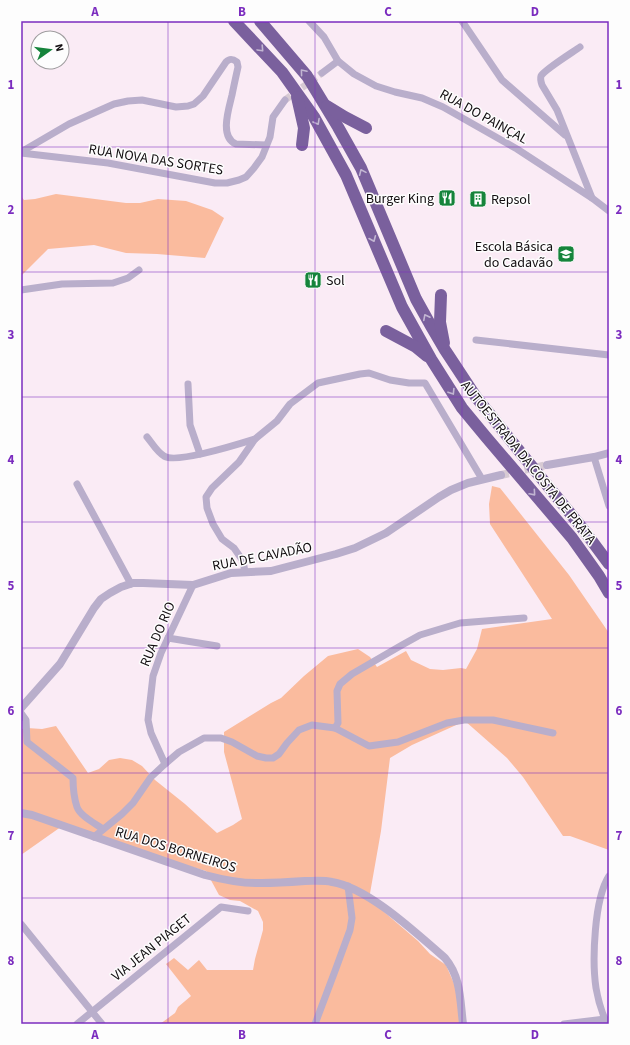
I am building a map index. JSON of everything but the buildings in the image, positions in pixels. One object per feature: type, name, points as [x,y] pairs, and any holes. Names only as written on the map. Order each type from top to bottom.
[{"type":"highway","name":"AUTOESTRADA DA COSTA DE PRATA","points":[[234,21],[282,72],[314,117],[346,176],[402,307],[431,359],[462,408],[572,538],[609,592]]},
{"type":"highway","name":"AUTOESTRADA DA COSTA DE PRATA","points":[[260,21],[307,76],[325,104],[361,168],[416,299],[445,350],[476,397],[584,529],[609,564]]},
{"type":"highway","points":[[295,90],[304,128],[302,145]]},
{"type":"highway","points":[[325,104],[366,128]]},
{"type":"highway","points":[[441,295],[440,322],[445,350]]},
{"type":"highway","points":[[386,331],[416,347],[431,359]]},
{"type":"street","points":[[309,21],[324,37],[338,61],[322,73]]},
{"type":"street","points":[[462,21],[502,80],[567,136]]},
{"type":"street","points":[[580,47],[545,71],[541,76],[542,85],[556,110],[592,198]]},
{"type":"street","points":[[21,152],[69,124],[114,104],[142,100],[176,107],[194,104],[203,96],[229,59],[233,59],[237,62],[238,67],[226,118],[226,128],[229,138],[231,142],[236,144],[266,145]]},
{"type":"street","name":"RUA DO PAINÇAL","points":[[338,61],[354,74],[376,86],[422,98],[443,107],[517,149],[592,198],[609,211]]},
{"type":"street","name":"RUA NOVA DAS SORTES","points":[[21,152],[108,163],[215,183],[228,183],[246,177],[262,157],[270,137],[274,117],[285,100]]},
{"type":"street","points":[[21,290],[62,284],[113,283],[128,278],[139,270]]},
{"type":"street","points":[[476,340],[609,355]]},
{"type":"street","points":[[245,572],[243,560],[234,548],[222,539],[213,524],[207,508],[206,497],[212,488],[239,462],[255,439],[277,421],[290,404],[318,382],[369,373],[390,380],[410,383],[425,383],[482,479]]},
{"type":"street","points":[[188,384],[190,425],[200,454]]},
{"type":"street","points":[[147,437],[161,454],[165,457],[171,458],[193,456],[255,439]]},
{"type":"street","points":[[547,465],[609,453]]},
{"type":"street","points":[[594,457],[609,506]]},
{"type":"street","name":"RUA DE CAVADÃO","points":[[21,708],[60,664],[94,608],[110,592],[131,584],[193,585],[231,573],[261,572],[281,569],[336,554],[355,548],[386,533],[445,493],[468,483],[501,475]]},
{"type":"street","points":[[77,484],[131,584]]},
{"type":"street","name":"RUA DO RIO","points":[[165,764],[151,733],[148,720],[153,676],[161,653],[193,585]]},
{"type":"street","points":[[335,728],[338,723],[337,691],[340,684],[352,674],[420,635],[460,623],[524,618]]},
{"type":"street","points":[[168,638],[217,646]]},
{"type":"street","points":[[21,713],[26,720],[27,742],[73,778],[77,808],[86,817],[103,829]]},
{"type":"street","points":[[94,837],[133,803],[151,777],[165,764],[179,752],[204,738],[221,738],[232,742],[257,756],[273,758],[279,754],[287,742],[299,730],[312,725],[335,728],[369,746],[398,742],[447,723],[464,720],[493,720],[553,733]]},
{"type":"street","name":"RUA DOS BORNEIROS","points":[[21,812],[222,880],[250,883],[324,881],[348,886],[367,896],[395,916],[445,958],[451,965],[458,984],[463,1024]]},
{"type":"street","points":[[564,1024],[606,1021],[596,988],[595,935],[599,901],[609,876]]},
{"type":"street","points":[[315,1024],[350,930],[352,918],[348,886]]},
{"type":"street","name":"VIA JEAN PIAGET","points":[[77,1024],[221,907],[248,911]]},
{"type":"street","points":[[21,924],[102,1024]]},
{"type":"shaded area","points":[[56,194],[126,203],[140,203],[158,199],[186,201],[212,210],[224,218],[205,258],[126,253],[94,245],[48,249],[21,276],[21,196],[24,200]]},
{"type":"shaded area","points":[[492,486],[500,488],[569,575],[609,633],[609,850],[570,836],[563,836],[523,777],[507,758],[465,721],[412,745],[390,758],[381,831],[369,899],[418,941],[430,954],[446,965],[455,986],[461,1024],[160,1024],[175,1013],[178,1007],[191,996],[166,964],[174,958],[188,970],[199,960],[207,970],[253,970],[263,930],[263,922],[258,911],[240,901],[230,900],[219,895],[206,871],[111,844],[65,824],[21,855],[21,729],[42,729],[56,726],[88,773],[99,769],[109,760],[120,758],[132,760],[142,766],[155,780],[185,804],[217,833],[233,825],[242,819],[224,752],[224,732],[281,698],[328,656],[358,649],[370,657],[377,667],[406,651],[411,660],[430,669],[466,669],[477,649],[482,629],[552,619],[490,524],[489,504]]},
{"type":"tunnel","points":[[285,100],[322,73]]},
{"type":"tunnel","points":[[501,475],[547,465]]},
{"type":"place","name":"Burger King","points":[[447,198]]},
{"type":"place","name":"Repsol","points":[[478,199]]},
{"type":"place","name":"Escola Básica do Cadavão","points":[[566,254]]},
{"type":"place","name":"Sol","points":[[313,280]]}]
